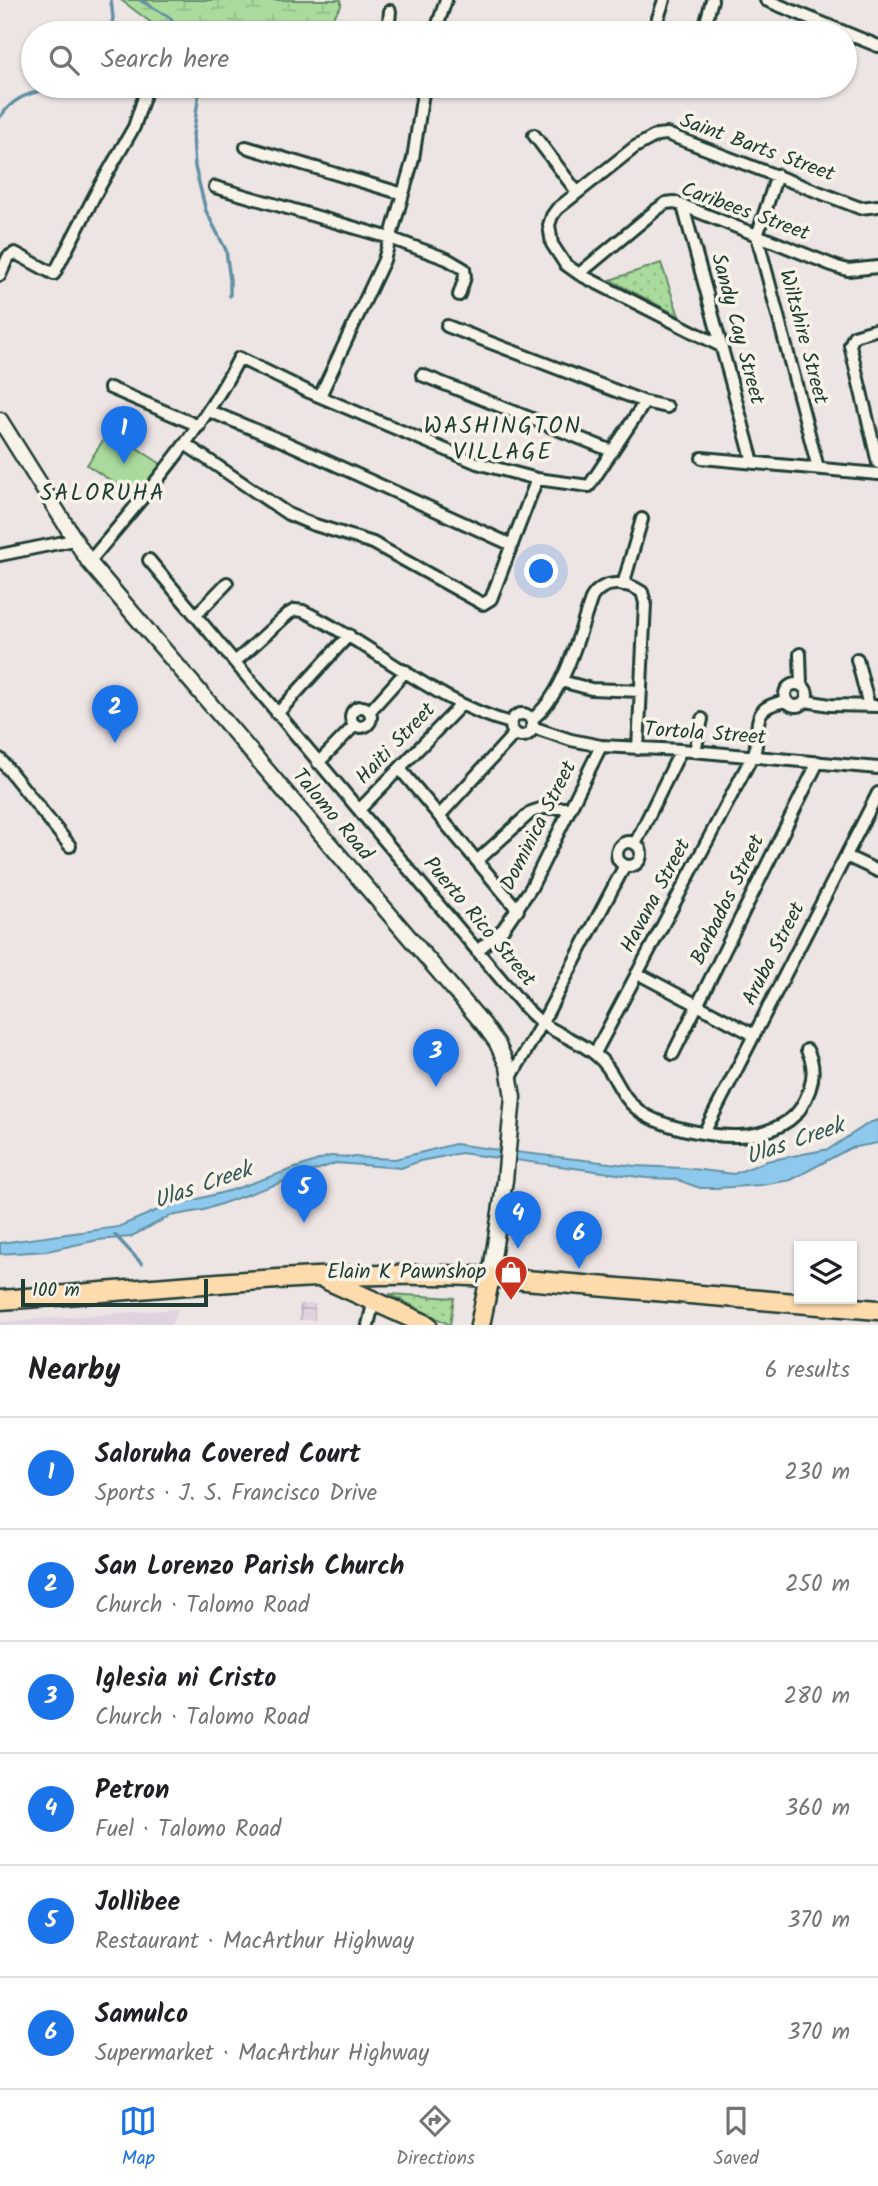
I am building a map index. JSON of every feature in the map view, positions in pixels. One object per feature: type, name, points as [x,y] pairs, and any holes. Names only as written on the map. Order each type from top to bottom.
[{"type":"highway","points":[[0,1300],[319,1276],[390,1274],[489,1277],[878,1310]]},
{"type":"highway","points":[[319,1276],[427,1325]]},
{"type":"highway","points":[[480,1325],[489,1277]]},
{"type":"street","points":[[439,21],[446,0]]},
{"type":"street","points":[[657,21],[664,0]]},
{"type":"street","points":[[706,21],[712,0]]},
{"type":"street","points":[[766,0],[817,21]]},
{"type":"street","points":[[389,21],[390,10]]},
{"type":"street","points":[[857,37],[878,46]]},
{"type":"street","points":[[0,275],[8,257],[15,253],[54,274],[134,127],[144,98]]},
{"type":"street","points":[[320,396],[384,260],[413,159],[422,98]]},
{"type":"street","name":"Saint Barts Street","points":[[579,274],[555,252],[549,225],[552,216],[577,192],[635,147],[657,135],[667,134],[860,208],[878,206]]},
{"type":"street","points":[[534,135],[577,192]]},
{"type":"street","points":[[246,147],[402,194]]},
{"type":"street","points":[[757,236],[777,175]]},
{"type":"street","points":[[215,187],[390,238],[461,266],[465,273],[459,295]]},
{"type":"street","name":"Caribees Street","points":[[579,274],[666,203],[674,202],[837,267],[848,270],[878,267]]},
{"type":"street","name":"Sandy Cay Street","points":[[683,206],[753,462]]},
{"type":"street","name":"Wiltshire Street","points":[[757,236],[818,468]]},
{"type":"street","points":[[579,274],[721,346]]},
{"type":"street","points":[[447,326],[645,402],[667,407]]},
{"type":"street","points":[[878,329],[853,336],[850,345],[878,463]]},
{"type":"street","points":[[89,562],[199,426],[239,358],[477,463],[537,479],[589,486],[645,402]]},
{"type":"street","points":[[422,375],[612,451]]},
{"type":"street","points":[[110,388],[199,426]]},
{"type":"street","points":[[209,411],[285,442],[512,545]]},
{"type":"street","name":"Talomo Road","points":[[0,420],[89,562],[484,1025],[503,1055],[513,1097],[510,1137],[489,1277]]},
{"type":"street","points":[[185,444],[288,514],[373,543],[478,603],[489,602],[537,479]]},
{"type":"street","points":[[702,458],[878,474]]},
{"type":"street","points":[[623,584],[642,519]]},
{"type":"street","points":[[0,555],[74,540]]},
{"type":"street","name":"Puerto Rico Street","points":[[149,560],[522,1004],[542,1023],[595,1053],[608,1065],[622,1095],[636,1109],[650,1119],[704,1133],[739,1136],[761,1132],[791,1119],[799,1110],[813,1079],[813,1062],[807,1050]]},
{"type":"street","points":[[196,615],[227,583]]},
{"type":"street","points":[[235,662],[288,614],[295,610],[303,611],[349,635],[461,705],[525,735],[561,681],[592,597],[598,589],[607,584],[623,584],[642,592],[645,603],[638,749]]},
{"type":"street","points":[[277,714],[349,635]]},
{"type":"street","points":[[800,654],[801,685]]},
{"type":"street","points":[[806,701],[806,690],[801,685],[794,684],[788,688],[785,694],[787,701],[796,706],[806,701],[822,705],[874,706],[857,659]]},
{"type":"street","points":[[318,763],[355,725],[368,725],[372,717],[370,711],[406,671]]},
{"type":"street","points":[[561,681],[591,689],[641,691]]},
{"type":"street","name":"Havana Street","points":[[595,1053],[752,757],[757,739],[757,718],[766,707],[787,701]]},
{"type":"street","name":"Haiti Street","points":[[359,810],[461,705]]},
{"type":"street","points":[[439,816],[513,728],[519,714],[526,715],[532,724]]},
{"type":"street","points":[[695,751],[702,719]]},
{"type":"street","name":"Tortola Street","points":[[532,724],[571,740],[601,746],[695,751],[878,768]]},
{"type":"street","name":"Dominica Street","points":[[477,951],[503,929],[518,910],[601,746]]},
{"type":"street","points":[[510,1077],[542,1023],[625,865],[635,864],[640,858],[640,850],[635,844],[681,750]]},
{"type":"street","points":[[0,759],[70,846]]},
{"type":"street","name":"Barbados Street","points":[[673,1054],[818,762]]},
{"type":"street","points":[[400,769],[518,910]]},
{"type":"street","name":"Aruba Street","points":[[704,1133],[878,793]]},
{"type":"street","points":[[477,861],[531,812],[543,808],[569,808]]},
{"type":"street","points":[[846,856],[878,871]]},
{"type":"street","points":[[637,973],[754,1035]]},
{"type":"street","points":[[368,1325],[374,1300]]},
{"type":"shaded area","points":[[299,1304],[315,1304],[315,1320],[299,1320]]},
{"type":"shaded area","points":[[178,1309],[171,1325],[0,1325],[0,1322]]},
{"type":"green space","points":[[121,0],[341,0],[341,6],[330,21],[149,21]]},
{"type":"green space","points":[[661,263],[679,316],[610,280]]},
{"type":"green space","points":[[110,430],[161,464],[137,498],[87,465]]},
{"type":"green space","points":[[389,1294],[454,1298],[450,1325]]},
{"type":"water","points":[[878,1120],[878,1143],[850,1148],[791,1180],[761,1185],[700,1188],[675,1179],[646,1178],[515,1160],[516,1152],[734,1174],[767,1161],[829,1149]]},
{"type":"water","points":[[455,1144],[499,1150],[498,1158],[461,1153],[420,1161],[401,1168],[336,1163],[204,1210],[170,1216],[130,1237],[98,1240],[47,1251],[0,1254],[0,1243],[118,1227],[160,1209],[232,1190],[330,1156],[395,1159]]},
{"type":"waterway","points":[[111,0],[112,21]]},
{"type":"waterway","points":[[140,0],[173,21]]},
{"type":"waterway","points":[[0,117],[12,103],[21,98]]},
{"type":"waterway","points":[[198,98],[193,135],[195,167],[206,211],[226,250],[230,296]]},
{"type":"waterway","points":[[115,1235],[142,1264]]},
{"type":"place","name":"Saloruha Covered Court","points":[[124,464]]},
{"type":"place","name":"San Lorenzo Parish Church","points":[[115,743]]},
{"type":"place","name":"Iglesia ni Cristo","points":[[436,1087]]},
{"type":"place","name":"Jollibee","points":[[304,1223]]},
{"type":"place","name":"Petron","points":[[518,1249]]},
{"type":"place","name":"Samulco","points":[[579,1269]]},
{"type":"place","name":"Elain K Pawnshop","points":[[511,1302]]},
{"type":"district","name":"WASHINGTON VILLAGE","points":[[503,440]]},
{"type":"district","name":"SALORUHA","points":[[103,494]]},
{"type":"water label","name":"Ulas Creek","points":[[795,1142]]},
{"type":"water label","name":"Ulas Creek","points":[[203,1186]]}]
